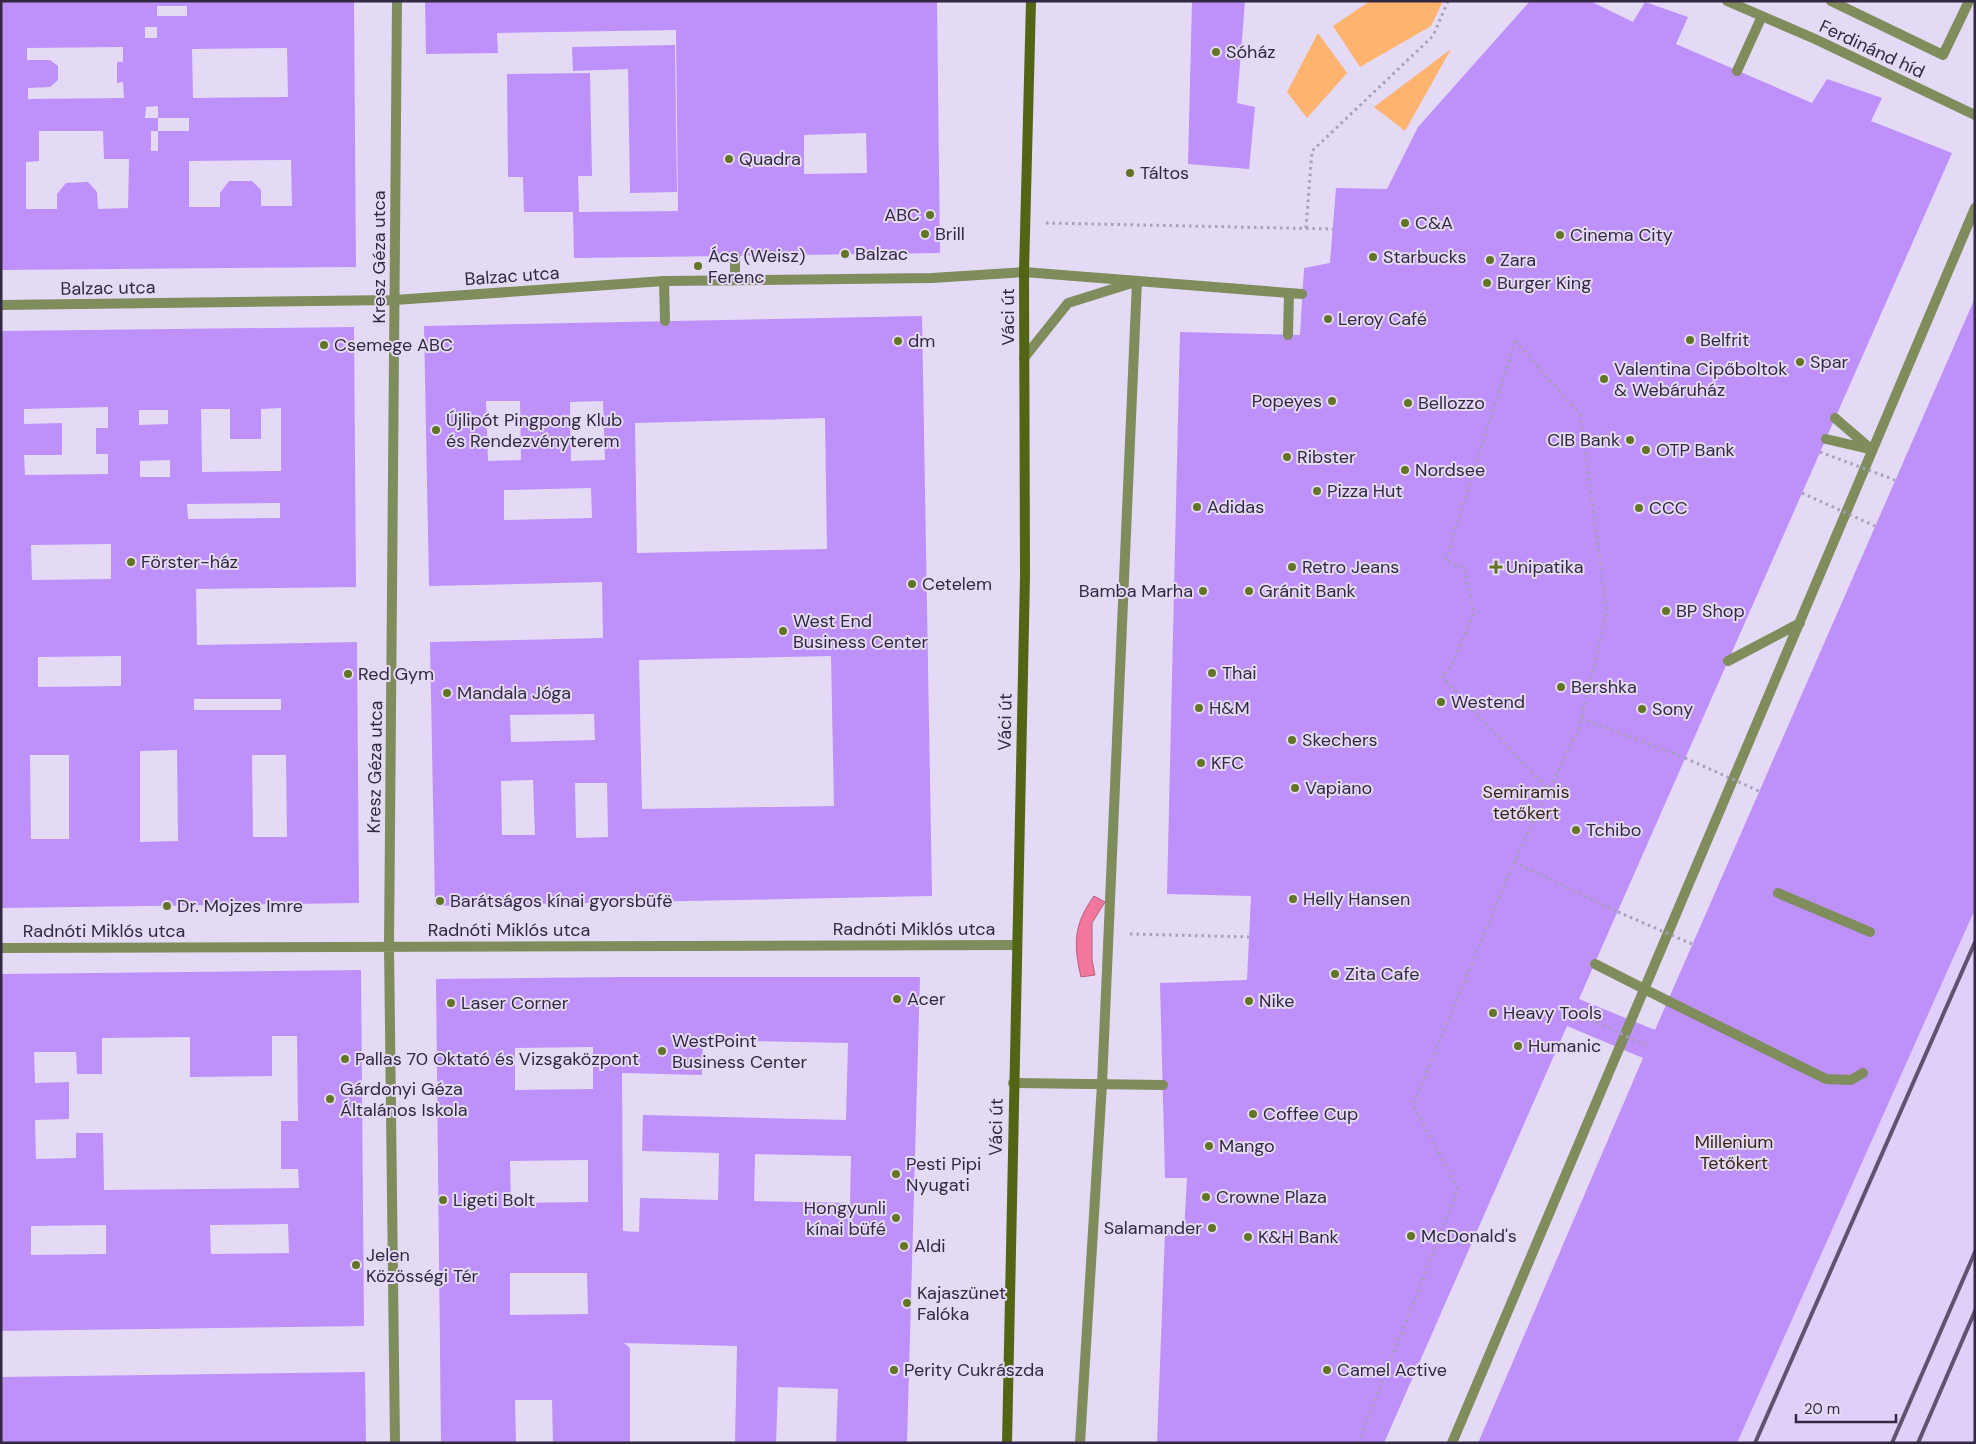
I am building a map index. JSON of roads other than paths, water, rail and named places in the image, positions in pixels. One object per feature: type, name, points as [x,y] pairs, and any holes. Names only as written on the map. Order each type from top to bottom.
[{"type":"main road","name":"Váci út","points":[[1007,1443],[1025,576],[1024,272],[1031,1]]},
{"type":"street","name":"Kresz Géza utca","points":[[395,1443],[390,946],[397,1]]},
{"type":"street","name":"Ferdinánd híd","points":[[1728,1],[1975,115]]},
{"type":"street","points":[[1831,1],[1943,55],[1969,1]]},
{"type":"street","points":[[1737,70],[1762,16]]},
{"type":"street","points":[[1452,1443],[1975,208]]},
{"type":"street","points":[[735,256],[735,280]]},
{"type":"street","name":"Balzac utca","points":[[1,305],[395,300],[664,281],[932,278],[1024,272],[1302,294]]},
{"type":"street","points":[[664,281],[665,321]]},
{"type":"street","points":[[1024,358],[1068,303],[1137,281],[1107,934],[1102,1084],[1080,1443]]},
{"type":"street","points":[[1288,334],[1289,293]]},
{"type":"street","points":[[1835,418],[1872,450]]},
{"type":"street","points":[[1826,439],[1872,450]]},
{"type":"street","points":[[1728,661],[1800,623]]},
{"type":"street","points":[[1778,893],[1870,932]]},
{"type":"street","name":"Radnóti Miklós utca","points":[[1,948],[1016,945]]},
{"type":"street","points":[[1594,964],[1826,1079],[1851,1080],[1863,1073]]},
{"type":"street","points":[[1013,1083],[1163,1085]]},
{"type":"railway","points":[[1755,1443],[1975,942]]},
{"type":"railway","points":[[1892,1443],[1975,1252]]},
{"type":"railway","points":[[1918,1443],[1975,1311]]},
{"type":"place","name":"Sóház","points":[[1216,52]]},
{"type":"place","name":"Quadra","points":[[729,159]]},
{"type":"place","name":"Táltos","points":[[1130,173]]},
{"type":"place","name":"ABC","points":[[930,215]]},
{"type":"place","name":"C&A","points":[[1405,223]]},
{"type":"place","name":"Brill","points":[[925,234]]},
{"type":"place","name":"Cinema City","points":[[1560,235]]},
{"type":"place","name":"Balzac","points":[[845,254]]},
{"type":"place","name":"Starbucks","points":[[1373,257]]},
{"type":"place","name":"Zara","points":[[1490,260]]},
{"type":"place","name":"Ács (Weisz) Ferenc","points":[[698,266]]},
{"type":"place","name":"Burger King","points":[[1487,283]]},
{"type":"place","name":"Leroy Café","points":[[1328,319]]},
{"type":"place","name":"Belfrit","points":[[1690,340]]},
{"type":"place","name":"dm","points":[[898,341]]},
{"type":"place","name":"Csemege ABC","points":[[324,345]]},
{"type":"place","name":"Spar","points":[[1800,362]]},
{"type":"place","name":"Valentina Cipőboltok & Webáruház","points":[[1604,379]]},
{"type":"place","name":"Popeyes","points":[[1332,401]]},
{"type":"place","name":"Bellozzo","points":[[1408,403]]},
{"type":"place","name":"Újlipót Pingpong Klub és Rendezvényterem","points":[[436,430]]},
{"type":"place","name":"CIB Bank","points":[[1630,440]]},
{"type":"place","name":"OTP Bank","points":[[1646,450]]},
{"type":"place","name":"Ribster","points":[[1287,457]]},
{"type":"place","name":"Nordsee","points":[[1405,470]]},
{"type":"place","name":"Pizza Hut","points":[[1317,491]]},
{"type":"place","name":"Adidas","points":[[1197,507]]},
{"type":"place","name":"CCC","points":[[1639,508]]},
{"type":"place","name":"Förster-ház","points":[[131,562]]},
{"type":"place","name":"Retro Jeans","points":[[1292,567]]},
{"type":"place","name":"Unipatika","points":[[1496,567]]},
{"type":"place","name":"Cetelem","points":[[912,584]]},
{"type":"place","name":"Bamba Marha","points":[[1203,591]]},
{"type":"place","name":"Gránit Bank","points":[[1249,591]]},
{"type":"place","name":"BP Shop","points":[[1666,611]]},
{"type":"place","name":"West End Business Center","points":[[783,631]]},
{"type":"place","name":"Thai","points":[[1212,673]]},
{"type":"place","name":"Red Gym","points":[[348,674]]},
{"type":"place","name":"Bershka","points":[[1561,687]]},
{"type":"place","name":"Mandala Jóga","points":[[447,693]]},
{"type":"place","name":"Westend","points":[[1441,702]]},
{"type":"place","name":"H&M","points":[[1199,708]]},
{"type":"place","name":"Sony","points":[[1642,709]]},
{"type":"place","name":"Skechers","points":[[1292,740]]},
{"type":"place","name":"KFC","points":[[1201,763]]},
{"type":"place","name":"Vapiano","points":[[1295,788]]},
{"type":"place","name":"Tchibo","points":[[1576,830]]},
{"type":"place","name":"Helly Hansen","points":[[1293,899]]},
{"type":"place","name":"Barátságos kínai gyorsbüfë","points":[[440,901]]},
{"type":"place","name":"Dr. Mojzes Imre","points":[[167,906]]},
{"type":"place","name":"Zita Cafe","points":[[1335,974]]},
{"type":"place","name":"Acer","points":[[897,999]]},
{"type":"place","name":"Nike","points":[[1249,1001]]},
{"type":"place","name":"Laser Corner","points":[[451,1003]]},
{"type":"place","name":"Heavy Tools","points":[[1493,1013]]},
{"type":"place","name":"Humanic","points":[[1518,1046]]},
{"type":"place","name":"WestPoint Business Center","points":[[662,1051]]},
{"type":"place","name":"Pallas 70 Oktató és Vizsgaközpont","points":[[345,1059]]},
{"type":"place","name":"Gárdonyi Géza Általános Iskola","points":[[330,1099]]},
{"type":"place","name":"Coffee Cup","points":[[1253,1114]]},
{"type":"place","name":"Mango","points":[[1209,1146]]},
{"type":"place","name":"Pesti Pipi Nyugati","points":[[896,1174]]},
{"type":"place","name":"Crowne Plaza","points":[[1206,1197]]},
{"type":"place","name":"Ligeti Bolt","points":[[443,1200]]},
{"type":"place","name":"Hongyunli kínai büfé","points":[[896,1218]]},
{"type":"place","name":"Salamander","points":[[1212,1228]]},
{"type":"place","name":"McDonald's","points":[[1411,1236]]},
{"type":"place","name":"K&H Bank","points":[[1248,1237]]},
{"type":"place","name":"Aldi","points":[[904,1246]]},
{"type":"place","name":"Jelen Közösségi Tér","points":[[356,1265]]},
{"type":"place","name":"Kajaszünet Falóka","points":[[907,1303]]},
{"type":"place","name":"Perity Cukrászda","points":[[894,1370]]},
{"type":"place","name":"Camel Active","points":[[1327,1370]]},
{"type":"park label","name":"Semiramis tetőkert","points":[[1526,802]]},
{"type":"park label","name":"Millenium Tetőkert","points":[[1734,1152]]}]
